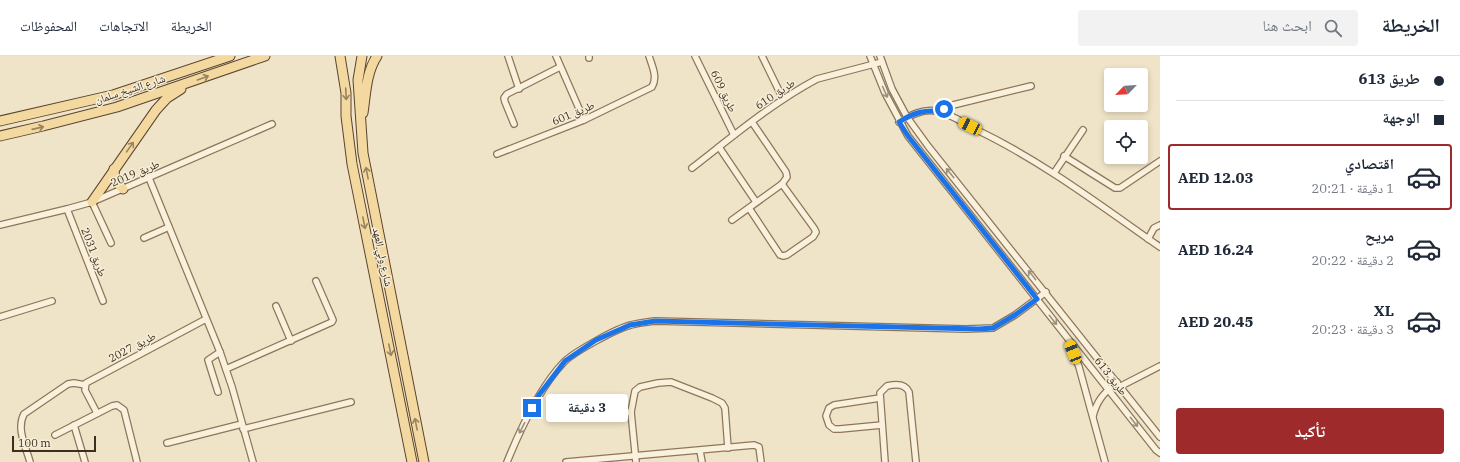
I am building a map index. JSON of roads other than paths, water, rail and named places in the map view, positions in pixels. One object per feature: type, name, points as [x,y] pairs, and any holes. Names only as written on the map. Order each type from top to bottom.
[{"type":"main road","points":[[212,62],[224,56]]},
{"type":"main road","name":"شارع الشيخ سلمان","points":[[0,121],[75,105],[113,95],[230,56]]},
{"type":"main road","name":"شارع الشيخ سلمان","points":[[0,136],[99,112],[189,83],[265,56]]},
{"type":"main road","points":[[334,56],[341,66],[344,76]]},
{"type":"main road","name":"شارع ولي العهد","points":[[340,56],[344,76],[346,116],[352,164],[412,462]]},
{"type":"main road","name":"شارع ولي العهد","points":[[362,56],[358,80],[360,130],[363,153],[424,462]]},
{"type":"main road","points":[[360,130],[370,70],[378,56]]},
{"type":"main road","points":[[92,202],[156,110],[167,98],[189,83]]},
{"type":"main road","points":[[114,169],[116,182],[123,189]]},
{"type":"street","points":[[508,56],[519,89]]},
{"type":"street","points":[[556,56],[584,120]]},
{"type":"street","name":"طريق 601","points":[[497,154],[584,120],[652,86],[654,84],[655,77],[649,56]]},
{"type":"street","name":"طريق 609","points":[[695,56],[734,135]]},
{"type":"street","points":[[762,56],[783,99]]},
{"type":"street","name":"طريق 613","points":[[870,56],[885,93],[899,122],[908,136],[1108,390],[1160,453]]},
{"type":"street","name":"طريق 613","points":[[880,56],[892,89],[907,117],[928,146],[1046,292],[1160,437]]},
{"type":"street","name":"طريق 610","points":[[692,168],[783,99],[817,79],[882,62]]},
{"type":"street","points":[[514,124],[504,98],[506,94],[519,89],[560,67]]},
{"type":"street","points":[[942,112],[949,106],[1031,86]]},
{"type":"street","points":[[899,122],[916,113],[926,111],[942,112],[998,140],[1054,172],[1160,247]]},
{"type":"street","points":[[732,220],[782,184],[787,177],[786,172],[752,122]]},
{"type":"street","name":"طريق 2019","points":[[0,225],[92,202],[272,124]]},
{"type":"street","points":[[1054,172],[1083,130]]},
{"type":"street","points":[[719,147],[756,202]]},
{"type":"street","points":[[1064,156],[1115,188],[1120,188],[1160,161]]},
{"type":"street","points":[[149,178],[220,352],[253,462]]},
{"type":"street","points":[[749,208],[780,255],[787,255],[813,237],[816,232],[814,228],[782,184]]},
{"type":"street","points":[[92,202],[111,243]]},
{"type":"street","name":"طريق 2031","points":[[67,209],[103,301]]},
{"type":"street","points":[[1148,239],[1154,228],[1160,225]]},
{"type":"street","points":[[144,238],[169,227]]},
{"type":"street","points":[[226,369],[333,321],[316,281]]},
{"type":"street","points":[[507,462],[518,435],[539,395],[565,361],[596,340],[630,325],[655,321],[966,329],[993,328],[1015,315],[1046,292]]},
{"type":"street","points":[[0,317],[52,301]]},
{"type":"street","points":[[276,306],[291,341]]},
{"type":"street","name":"طريق 2027","points":[[85,385],[206,319]]},
{"type":"street","points":[[1067,337],[1079,367],[1105,462]]},
{"type":"street","points":[[218,392],[208,360],[220,352]]},
{"type":"street","points":[[1093,417],[1098,402],[1108,390],[1160,366]]},
{"type":"street","points":[[636,459],[631,412],[635,391],[640,387],[658,383],[671,382],[722,403],[725,408],[728,448]]},
{"type":"street","points":[[30,462],[21,431],[21,421],[24,414],[68,384],[74,383],[85,385],[85,390],[97,413]]},
{"type":"street","points":[[885,462],[880,398],[882,390],[887,386],[901,385],[908,388],[909,392],[916,462]]},
{"type":"street","points":[[880,398],[834,405],[828,411],[826,416],[829,425],[837,429],[882,425]]},
{"type":"street","points":[[167,443],[351,402]]},
{"type":"street","points":[[55,435],[114,405],[122,408],[125,413],[137,462]]},
{"type":"street","points":[[572,417],[631,412]]},
{"type":"street","points":[[74,425],[85,462]]},
{"type":"street","points":[[567,462],[636,459],[700,450],[754,445],[759,447],[761,462]]},
{"type":"street","points":[[700,450],[702,462]]}]
